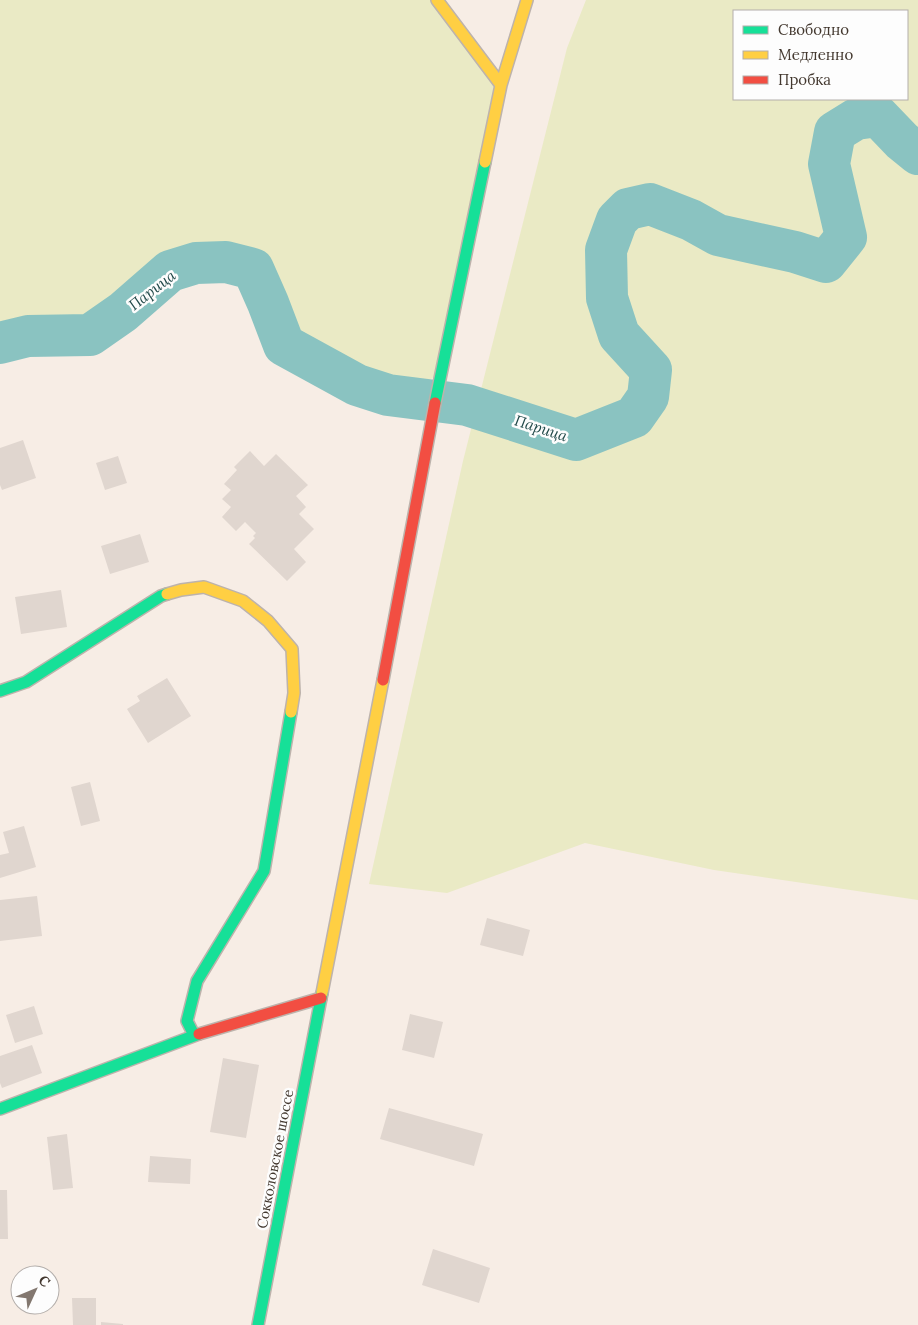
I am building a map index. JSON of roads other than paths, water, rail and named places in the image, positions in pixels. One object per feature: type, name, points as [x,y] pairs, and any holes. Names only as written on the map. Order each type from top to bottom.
[{"type":"main road","points":[[437,0],[501,85]]},
{"type":"main road","name":"Сокколовское шоссе","points":[[258,1325],[441,372],[501,85],[528,0]]},
{"type":"main road","points":[[0,691],[26,682],[161,596],[189,589],[204,587],[243,601],[268,621],[292,649],[294,693],[264,871],[197,981],[188,1020],[194,1035]]},
{"type":"main road","points":[[0,1109],[194,1035],[321,998]]},
{"type":"waterway","name":"Парица","points":[[0,343],[28,336],[90,335],[123,312],[170,271],[196,263],[226,262],[253,269],[284,345],[357,385],[388,395],[467,405],[576,440],[634,417],[648,397],[651,370],[619,335],[607,298],[606,250],[617,220],[628,209],[650,204],[691,220],[718,235],[795,252],[826,262],[846,237],[829,164],[835,132],[856,119],[878,116],[902,141],[918,154]]}]
